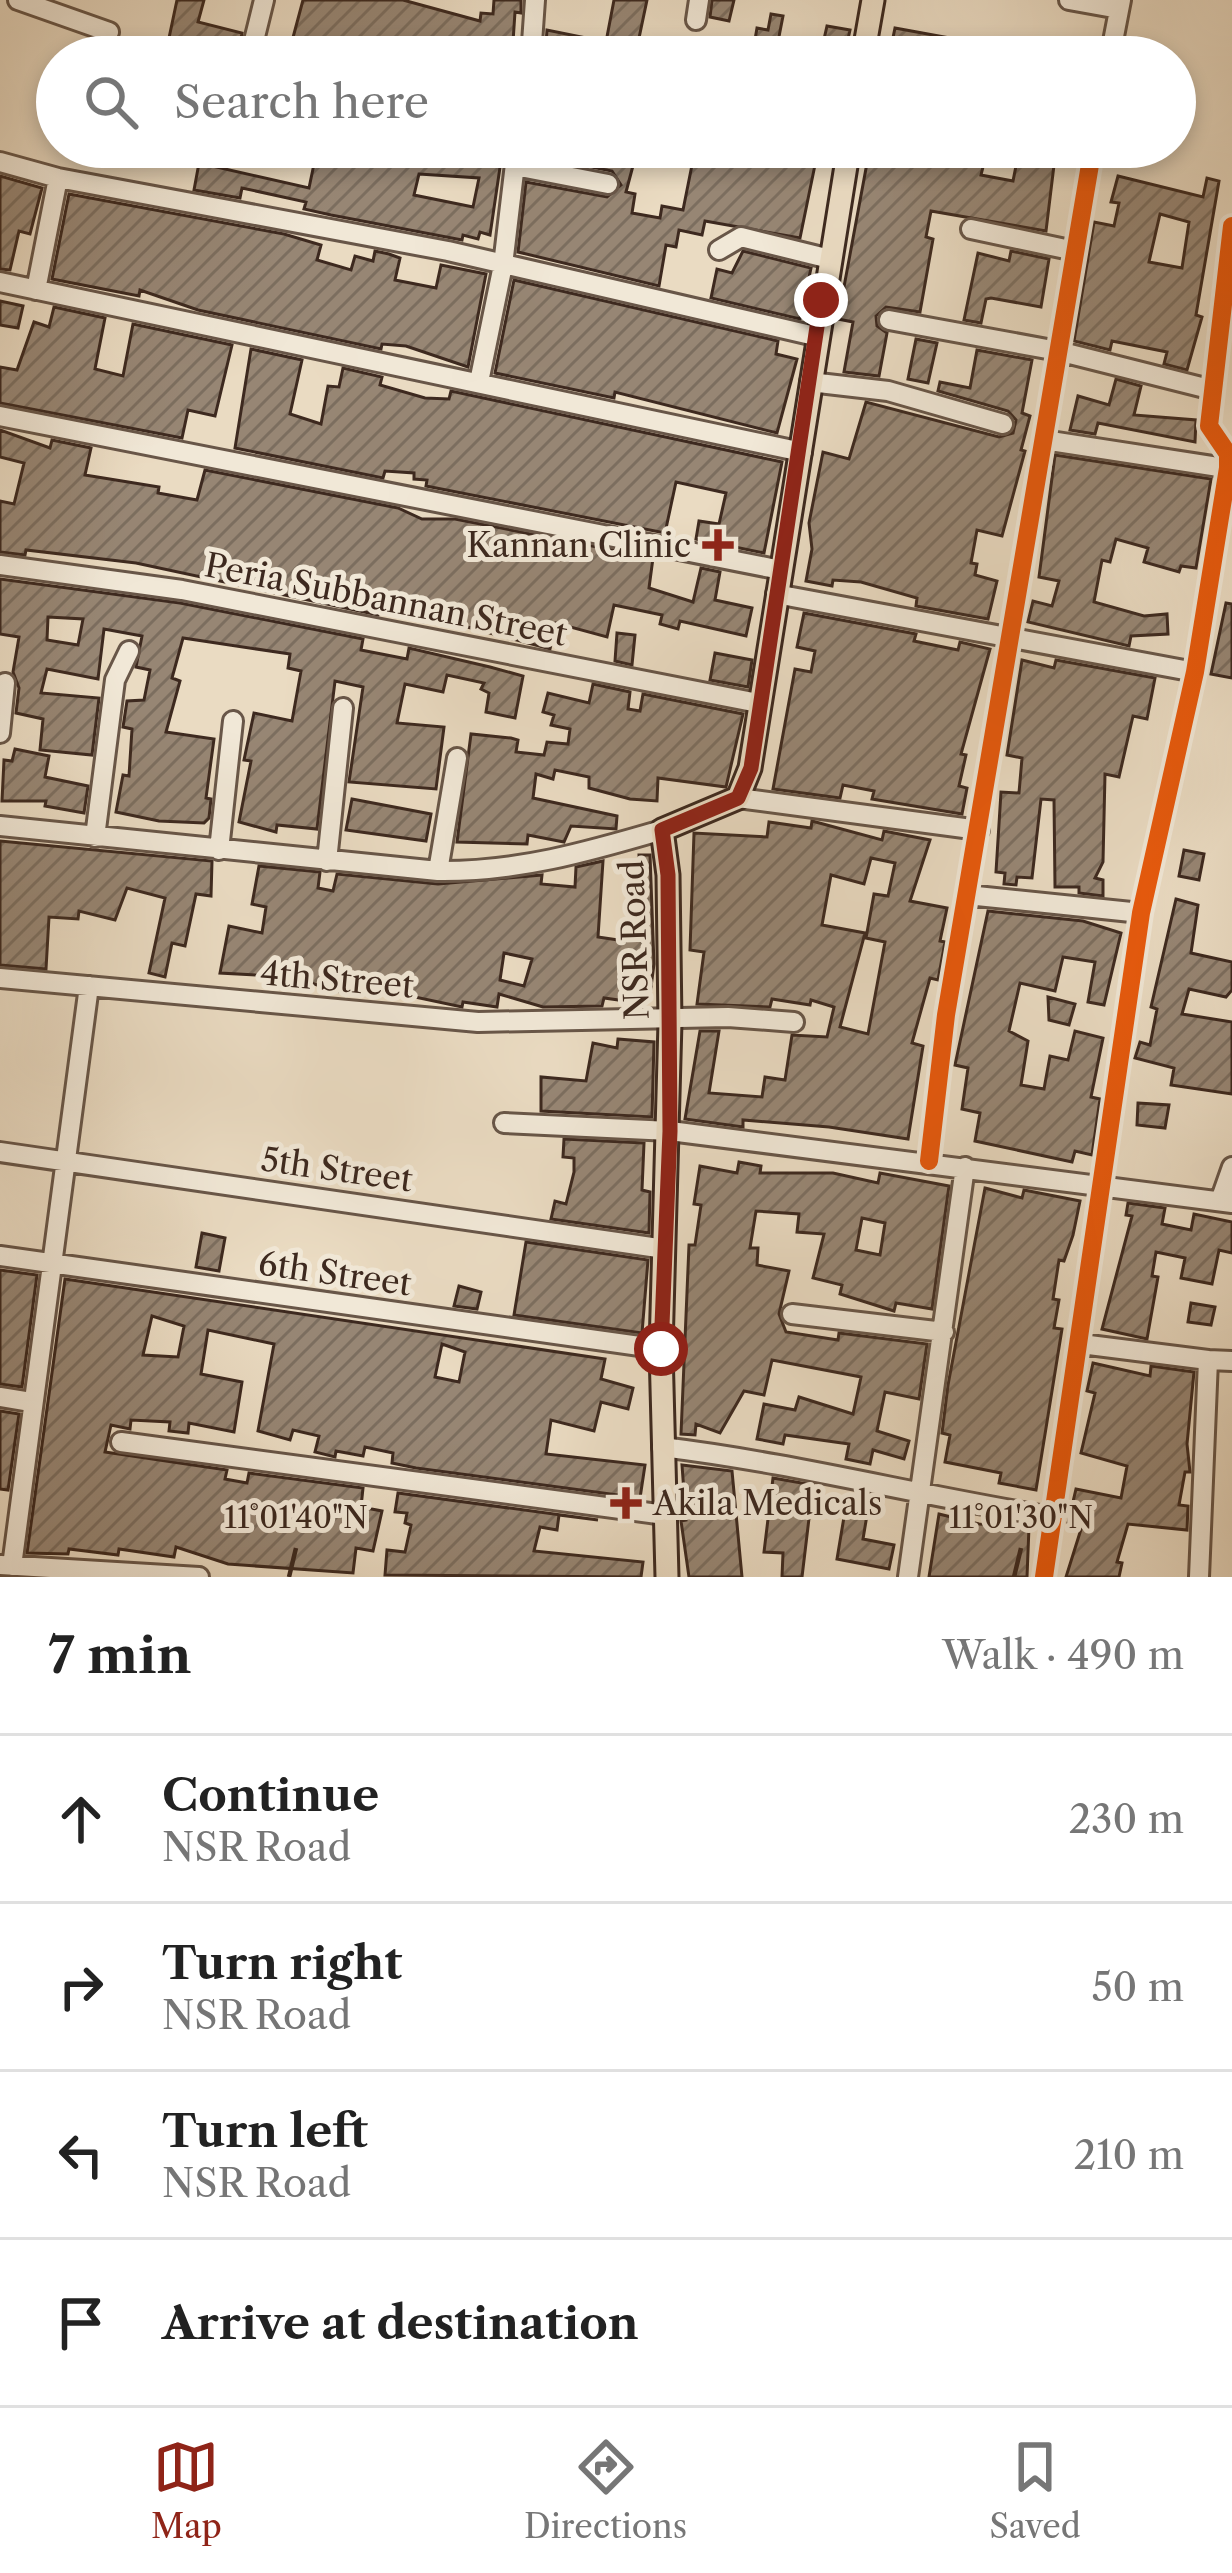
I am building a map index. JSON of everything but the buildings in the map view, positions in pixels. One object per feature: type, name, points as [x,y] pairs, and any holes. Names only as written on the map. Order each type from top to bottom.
[{"type":"main road","points":[[867,36],[873,0]]},
{"type":"main road","points":[[738,798],[751,768],[802,452],[814,336],[845,168]]},
{"type":"main road","name":"NSR Road","points":[[667,1577],[661,1349],[670,1022],[668,875],[662,830],[738,798]]},
{"type":"street","points":[[18,0],[109,32]]},
{"type":"street","points":[[255,36],[264,0]]},
{"type":"street","points":[[532,36],[535,0]]},
{"type":"street","points":[[1070,0],[1120,4],[1114,36]]},
{"type":"street","points":[[0,162],[58,178],[503,265],[814,336]]},
{"type":"street","points":[[479,382],[503,265],[515,168]]},
{"type":"street","points":[[555,168],[608,184]]},
{"type":"street","points":[[929,1161],[967,895],[1089,168]]},
{"type":"street","points":[[36,290],[58,178]]},
{"type":"street","points":[[1044,1577],[1081,1344],[1096,1187],[1141,913],[1195,671],[1230,469],[1228,454],[1209,425],[1232,226]]},
{"type":"street","points":[[970,229],[1075,251]]},
{"type":"street","points":[[718,250],[741,237],[830,260]]},
{"type":"street","points":[[0,282],[802,452]]},
{"type":"street","points":[[890,320],[1058,351],[1213,390]]},
{"type":"street","points":[[810,382],[888,391],[1003,424]]},
{"type":"street","points":[[0,416],[781,570]]},
{"type":"street","points":[[1043,440],[1230,469]]},
{"type":"street","name":"Peria Subbannan Street","points":[[0,565],[182,590],[758,703]]},
{"type":"street","points":[[776,594],[1195,671]]},
{"type":"street","points":[[95,837],[115,680],[129,651]]},
{"type":"street","points":[[0,733],[5,683]]},
{"type":"street","points":[[328,861],[343,708]]},
{"type":"street","points":[[219,850],[232,721]]},
{"type":"street","points":[[439,871],[457,758]]},
{"type":"street","points":[[738,798],[979,830]]},
{"type":"street","points":[[0,826],[328,861],[488,872],[568,858],[662,830]]},
{"type":"street","points":[[967,895],[1141,913]]},
{"type":"street","name":"4th Street","points":[[0,978],[478,1022],[670,1022],[728,1017],[794,1022]]},
{"type":"street","points":[[88,986],[67,1162],[6,1565],[33,1572],[200,1577]]},
{"type":"street","points":[[504,1123],[670,1131],[1226,1202],[1232,1167]]},
{"type":"street","name":"5th Street","points":[[0,1152],[665,1249]]},
{"type":"street","points":[[908,1577],[965,1167]]},
{"type":"street","name":"6th Street","points":[[0,1256],[661,1349]]},
{"type":"street","points":[[792,1314],[944,1332]]},
{"type":"street","points":[[1081,1344],[1232,1361]]},
{"type":"street","points":[[1198,1577],[1208,1360]]},
{"type":"street","points":[[0,1397],[31,1402]]},
{"type":"street","points":[[122,1442],[665,1515]]},
{"type":"street","points":[[662,1447],[780,1462],[919,1495],[1052,1517]]},
{"type":"cycle path","points":[[929,1161],[946,1015],[1089,168]]},
{"type":"cycle path","points":[[1044,1577],[1141,913],[1195,672],[1228,468],[1228,454],[1209,426],[1232,226]]},
{"type":"place","name":"Kannan Clinic","points":[[718,545]]},
{"type":"place","name":"Akila Medicals","points":[[626,1503]]},
{"type":"route","points":[[661,1349],[670,1131],[668,875],[662,830],[738,798],[751,768],[802,452],[821,300]]}]
